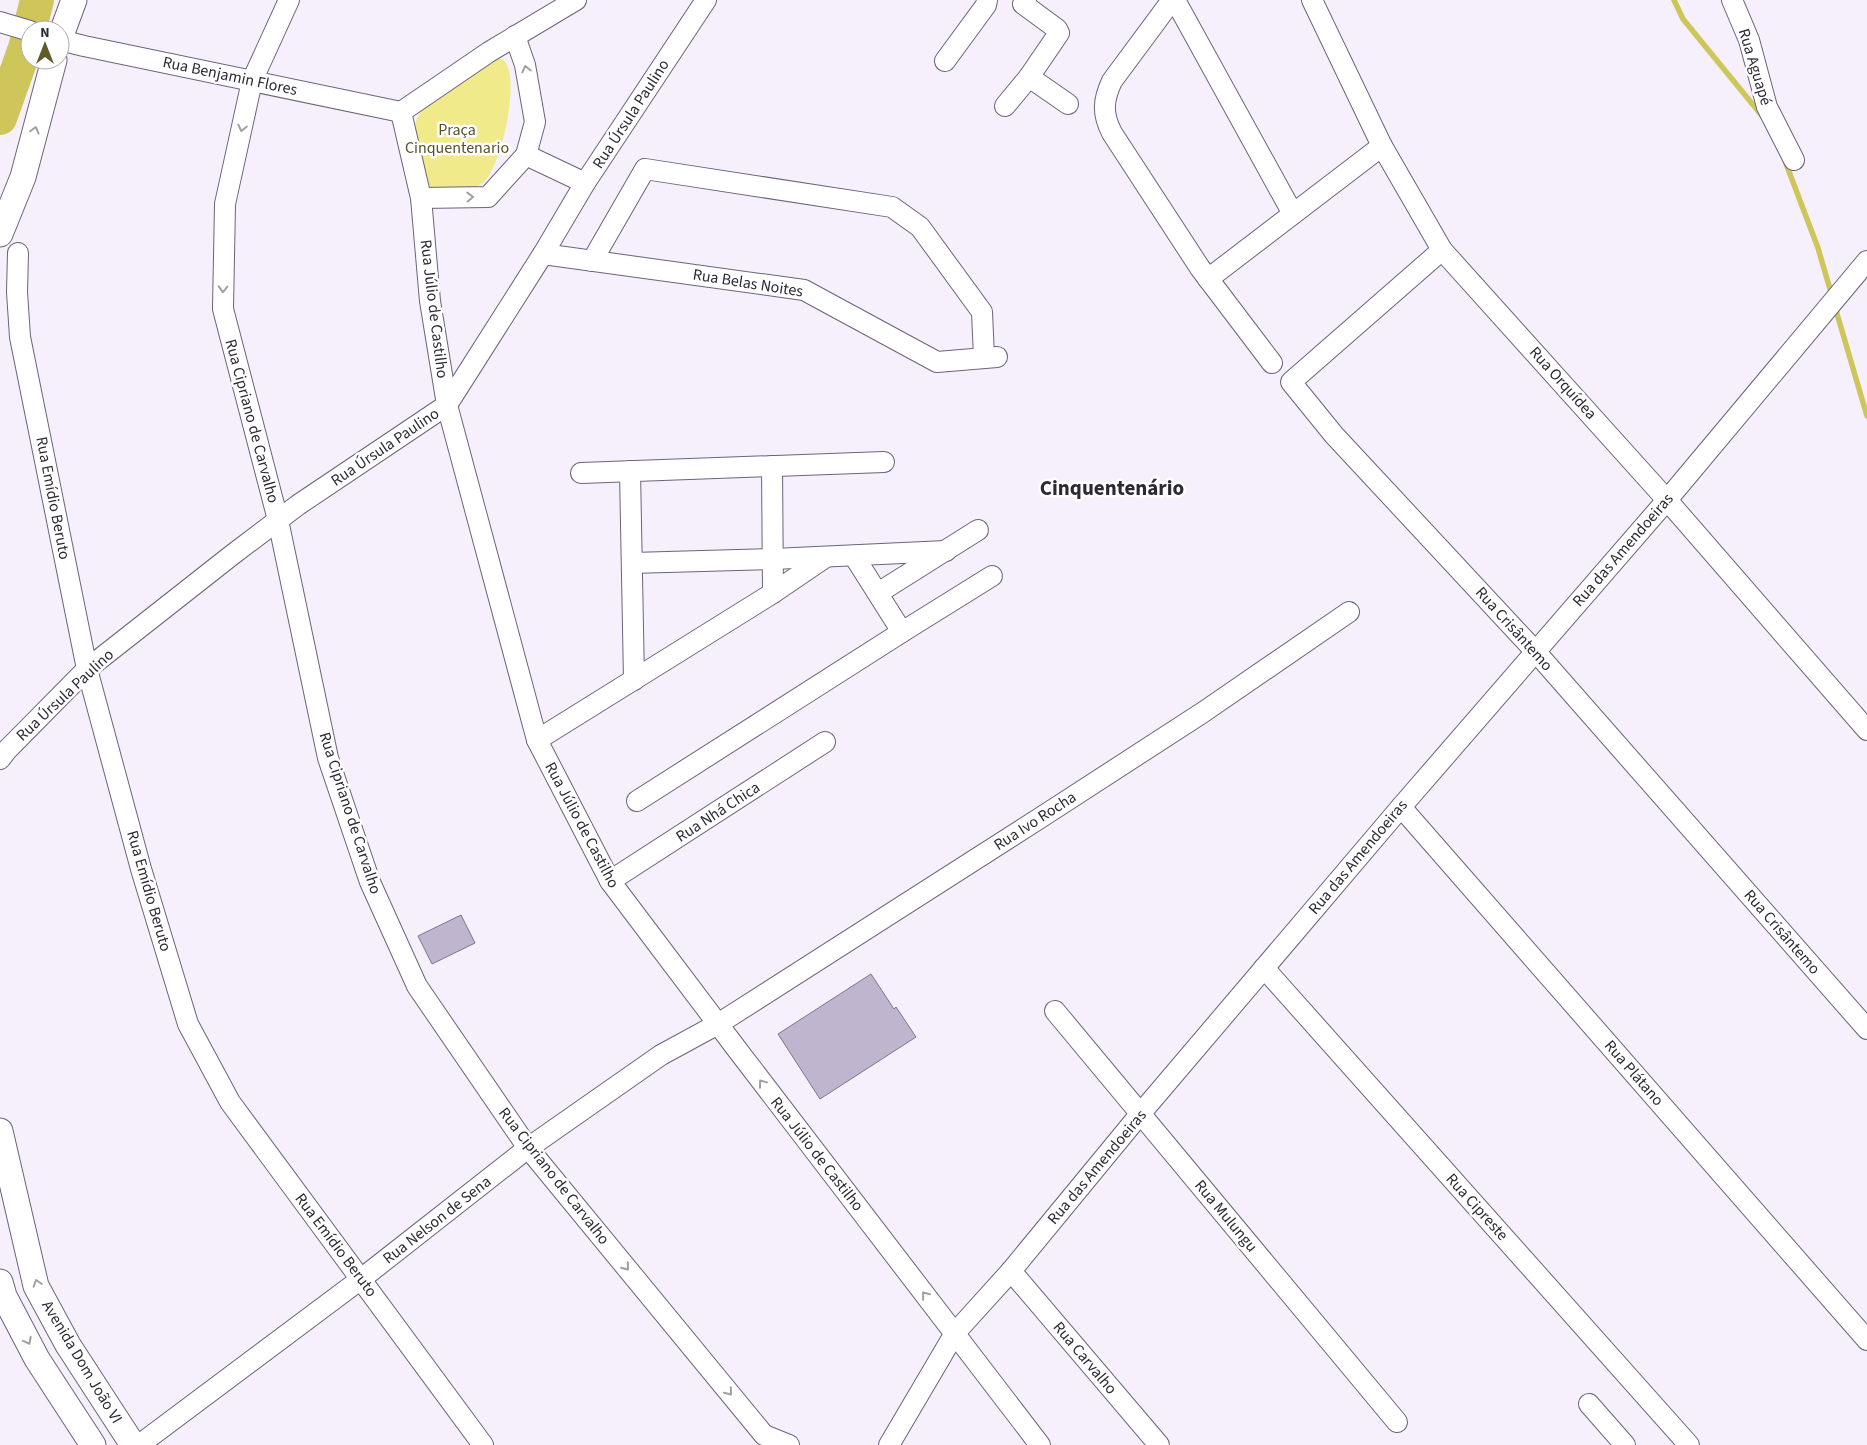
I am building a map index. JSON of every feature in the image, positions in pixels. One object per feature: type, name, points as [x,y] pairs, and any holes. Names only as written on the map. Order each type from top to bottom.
[{"type":"main road","points":[[0,234],[23,177],[51,70]]},
{"type":"main road","name":"Avenida Dom João VI","points":[[0,1131],[36,1286],[68,1344],[133,1445]]},
{"type":"main road","name":"Avenida Dom João VI","points":[[0,1282],[4,1296],[37,1359],[93,1445]]},
{"type":"street","points":[[68,20],[84,0]]},
{"type":"street","name":"Rua Cipriano de Carvalho","points":[[289,0],[252,81],[225,204],[223,309],[278,520],[328,758],[370,882],[417,986],[528,1148],[760,1440],[789,1445]]},
{"type":"street","points":[[401,112],[515,36],[576,0]]},
{"type":"street","name":"Rua Úrsula Paulino","points":[[0,759],[87,669],[278,520],[447,405],[586,183],[706,0]]},
{"type":"street","points":[[945,61],[988,0]]},
{"type":"street","points":[[1272,363],[1208,279],[1112,133],[1105,114],[1106,94],[1112,81],[1173,0],[1293,214]]},
{"type":"street","name":"Rua Orquídea","points":[[1312,0],[1382,146],[1442,250],[1667,500],[1867,730]]},
{"type":"street","name":"Rua Aguapé","points":[[1732,0],[1749,40],[1767,107],[1794,160]]},
{"type":"street","points":[[1004,106],[1029,77],[1059,33],[1058,29],[1022,1]]},
{"type":"street","points":[[0,22],[20,28]]},
{"type":"street","name":"Rua Benjamin Flores","points":[[70,28],[93,48],[401,112]]},
{"type":"street","points":[[421,198],[488,197],[526,155],[535,122],[526,65],[515,36]]},
{"type":"street","points":[[1029,77],[1068,104]]},
{"type":"street","name":"Rua Júlio de Castilho","points":[[401,112],[421,198],[430,302],[447,405],[537,740],[610,882],[1040,1445]]},
{"type":"street","points":[[1208,279],[1382,146]]},
{"type":"street","points":[[526,155],[586,183]]},
{"type":"street","name":"Rua Belas Noites","points":[[543,254],[592,261],[804,290],[937,362],[990,357],[982,312],[920,227],[892,207],[645,169],[592,261]]},
{"type":"street","name":"Rua Crisântemo","points":[[1442,250],[1291,382],[1334,435],[1535,651],[1867,1029]]},
{"type":"street","name":"Rua Emídio Beruto","points":[[18,253],[17,292],[20,337],[87,669],[141,869],[188,1024],[230,1102],[484,1445]]},
{"type":"street","name":"Rua das Amendoeiras","points":[[889,1445],[955,1333],[1011,1270],[1401,806],[1667,500],[1865,263]]},
{"type":"street","points":[[581,473],[884,462]]},
{"type":"street","points":[[772,466],[773,594]]},
{"type":"street","points":[[630,471],[634,680]]},
{"type":"street","points":[[878,593],[978,530]]},
{"type":"street","points":[[632,563],[946,551]]},
{"type":"street","points":[[854,556],[902,632]]},
{"type":"street","points":[[537,740],[773,594],[826,557]]},
{"type":"street","points":[[637,801],[992,576]]},
{"type":"street","name":"Rua Ivo Rocha","points":[[718,1024],[1202,713],[1349,612]]},
{"type":"street","name":"Rua Nhá Chica","points":[[610,882],[825,742]]},
{"type":"street","name":"Rua Plátano","points":[[1401,806],[1867,1340]]},
{"type":"street","name":"Rua Cipreste","points":[[1264,968],[1690,1445]]},
{"type":"street","name":"Rua Mulungu","points":[[1055,1012],[1397,1422]]},
{"type":"street","name":"Rua Nelson de Sena","points":[[139,1445],[361,1279],[528,1148],[661,1055],[718,1024]]},
{"type":"street","name":"Rua Carvalho","points":[[1011,1270],[1159,1445]]},
{"type":"street","points":[[1589,1404],[1624,1445]]},
{"type":"green space","name":"Praça Cinquentenario","points":[[495,59],[502,59],[508,67],[510,100],[507,121],[497,160],[490,174],[479,186],[462,191],[439,192],[424,186],[413,133],[417,118],[425,104]]},
{"type":"building","points":[[461,915],[475,943],[432,964],[418,936]]},
{"type":"building","points":[[871,974],[894,1009],[896,1007],[916,1037],[820,1099],[778,1034]]},
{"type":"waterway","points":[[0,118],[25,48],[37,0]]},
{"type":"waterway","points":[[1674,0],[1683,19],[1763,117]]},
{"type":"waterway","points":[[1785,161],[1818,248],[1832,296]]},
{"type":"waterway","points":[[1835,307],[1867,416]]},
{"type":"district","name":"Cinquentenário","points":[[1112,488]]}]
